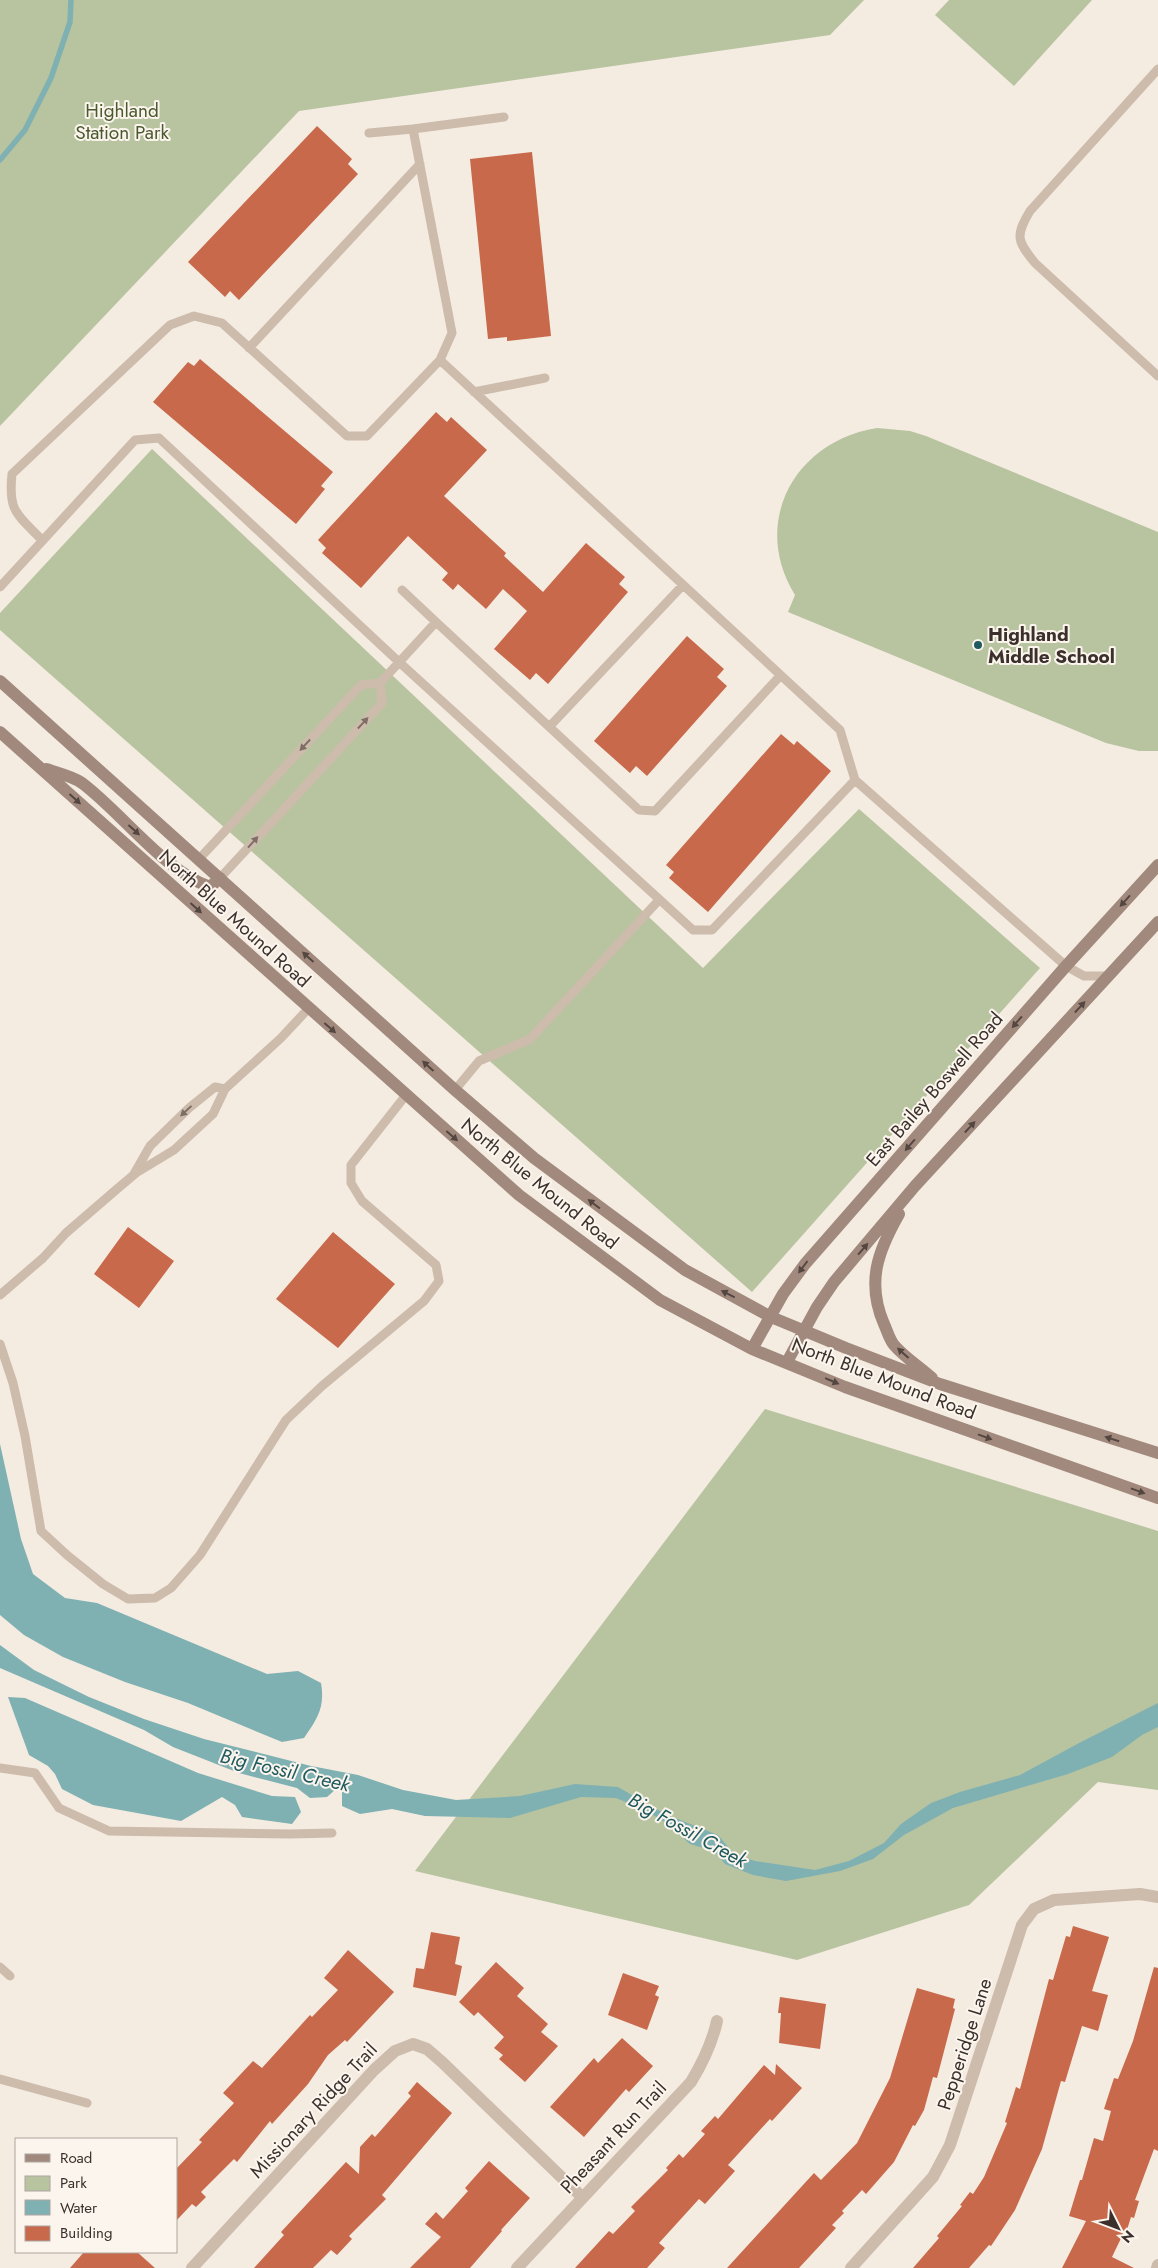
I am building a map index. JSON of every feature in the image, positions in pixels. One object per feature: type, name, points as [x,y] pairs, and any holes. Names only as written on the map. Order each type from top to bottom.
[{"type":"main road","name":"North Blue Mound Road","points":[[0,681],[455,1090],[534,1158],[685,1270],[772,1317],[940,1384],[1158,1453]]},
{"type":"main road","name":"North Blue Mound Road","points":[[0,732],[519,1195],[610,1265],[660,1300],[752,1349],[845,1387],[1158,1498]]},
{"type":"main road","points":[[37,765],[81,782],[155,850],[194,882],[210,887],[220,878]]},
{"type":"main road","name":"East Bailey Boswell Road","points":[[752,1349],[772,1317],[783,1294],[804,1264],[1066,966],[1158,865]]},
{"type":"main road","points":[[787,1362],[834,1282],[915,1186],[1158,922]]},
{"type":"main road","name":"North Blue Mound Road","points":[[915,1186],[881,1247],[875,1272],[875,1296],[881,1318],[893,1344],[940,1384]]},
{"type":"street","name":"Pepperidge Lane","points":[[851,2268],[932,2177],[950,2145],[1022,1925],[1034,1909],[1054,1900],[1140,1894],[1158,1898]]},
{"type":"street","name":"Pheasant Run Trail","points":[[518,2268],[691,2082],[705,2060],[713,2040],[717,2021]]},
{"type":"street","name":"Missionary Ridge Trail","points":[[192,2268],[374,2070],[395,2051],[413,2044],[427,2049],[442,2062],[582,2197]]},
{"type":"lane","points":[[1158,69],[1030,211],[1022,224],[1019,239],[1022,248],[1035,263],[1158,376]]},
{"type":"lane","points":[[369,133],[504,118]]},
{"type":"lane","points":[[42,540],[16,513],[9,496],[12,474],[170,325],[194,316],[222,323],[347,436],[368,436],[440,360],[452,333],[413,128]]},
{"type":"lane","points":[[249,348],[420,164]]},
{"type":"lane","points":[[440,360],[840,730],[854,780],[1066,966],[1084,976],[1108,976]]},
{"type":"lane","points":[[474,392],[545,378]]},
{"type":"lane","points":[[0,587],[135,440],[159,438],[399,662],[692,930],[712,930],[854,780]]},
{"type":"lane","points":[[550,726],[683,585]]},
{"type":"lane","points":[[402,590],[638,810],[655,811],[780,676]]},
{"type":"lane","points":[[199,859],[361,685],[380,683],[436,622]]},
{"type":"lane","points":[[220,878],[382,703],[380,683]]},
{"type":"lane","points":[[455,1090],[479,1062],[530,1038],[659,900]]},
{"type":"lane","points":[[0,1295],[43,1258],[66,1232],[132,1176],[174,1150],[213,1114],[225,1089],[281,1038],[308,1008]]},
{"type":"lane","points":[[132,1176],[150,1146],[189,1108],[215,1087],[225,1089]]},
{"type":"lane","points":[[0,1344],[13,1383],[25,1436],[41,1531],[103,1584],[128,1599],[155,1598],[171,1588],[200,1554],[286,1420],[322,1386],[424,1301],[439,1281],[436,1265],[362,1201],[351,1183],[351,1165],[406,1094]]},
{"type":"lane","points":[[0,1768],[35,1773],[59,1808],[109,1831],[332,1833]]},
{"type":"lane","points":[[0,1967],[10,1976]]},
{"type":"lane","points":[[0,2080],[88,2103]]},
{"type":"green space","name":"Highland Station Park","points":[[0,0],[864,0],[830,35],[299,111],[0,426]]},
{"type":"green space","points":[[949,0],[1092,0],[1014,86],[935,15]]},
{"type":"green space","points":[[877,428],[910,431],[926,436],[1158,532],[1158,751],[1139,751],[1106,743],[788,612],[795,595],[782,567],[777,540],[780,514],[788,489],[803,467],[823,449],[848,436]]},
{"type":"green space","points":[[152,449],[703,968],[859,809],[1040,968],[752,1292],[0,630],[0,613]]},
{"type":"green space","points":[[765,1409],[1158,1531],[1158,1790],[1098,1782],[969,1905],[797,1960],[415,1871]]},
{"type":"water","points":[[0,1444],[21,1539],[33,1574],[65,1598],[97,1603],[267,1674],[298,1671],[321,1683],[321,1706],[304,1738],[282,1742],[188,1703],[125,1682],[63,1657],[24,1635],[0,1615]]},
{"type":"water","name":"Big Fossil Creek","points":[[0,1645],[34,1670],[89,1697],[144,1719],[204,1739],[311,1766],[358,1775],[403,1790],[456,1800],[520,1796],[575,1784],[618,1787],[665,1814],[718,1835],[734,1854],[755,1861],[815,1870],[849,1861],[884,1843],[901,1824],[931,1803],[960,1792],[1020,1775],[1158,1703],[1158,1727],[1142,1735],[1112,1757],[1068,1774],[953,1808],[904,1835],[873,1859],[840,1871],[786,1881],[753,1875],[725,1864],[714,1851],[690,1844],[665,1822],[641,1808],[616,1798],[581,1797],[510,1818],[425,1816],[392,1809],[360,1814],[342,1806],[342,1789],[336,1789],[327,1797],[310,1798],[297,1788],[239,1773],[173,1747],[144,1730],[0,1668]]},
{"type":"water","points":[[8,1697],[25,1698],[198,1773],[272,1796],[295,1797],[301,1812],[292,1824],[242,1817],[235,1805],[222,1797],[181,1821],[93,1805],[62,1789],[55,1774],[48,1766],[29,1755]]},
{"type":"building","points":[[317,126],[352,159],[348,164],[358,174],[239,300],[230,291],[225,297],[188,262]]},
{"type":"building","points":[[532,152],[551,336],[507,341],[507,337],[488,339],[470,159]]},
{"type":"building","points":[[200,359],[333,472],[321,486],[325,489],[296,524],[153,402],[188,362],[194,366]]},
{"type":"building","points":[[436,412],[447,422],[451,417],[487,450],[444,496],[506,553],[504,556],[543,592],[586,543],[625,577],[619,584],[628,592],[548,684],[536,673],[530,680],[494,649],[527,611],[503,589],[486,609],[458,584],[453,590],[442,580],[448,573],[408,536],[361,588],[322,553],[326,548],[318,540]]},
{"type":"building","points":[[687,636],[724,669],[717,677],[727,686],[647,776],[636,766],[630,773],[594,741]]},
{"type":"building","points":[[781,734],[794,745],[797,741],[831,771],[708,912],[669,878],[674,872],[666,865]]},
{"type":"building","points":[[128,1227],[174,1261],[139,1308],[94,1274]]},
{"type":"building","points":[[333,1232],[395,1284],[338,1348],[276,1299]]},
{"type":"building","points":[[1073,1926],[1109,1937],[1092,1991],[1108,1995],[1098,2031],[1082,2026],[1065,2082],[1061,2081],[1042,2149],[1015,2210],[991,2246],[989,2245],[969,2268],[913,2268],[939,2238],[937,2236],[962,2206],[960,2205],[970,2192],[973,2194],[984,2177],[1007,2123],[1005,2122],[1016,2087],[1020,2089],[1049,1979],[1053,1980],[1066,1936],[1070,1937]]},
{"type":"building","points":[[431,1932],[460,1937],[455,1964],[462,1966],[456,1996],[413,1987],[416,1968],[424,1969]]},
{"type":"building","points":[[348,1950],[394,1992],[347,2042],[345,2040],[328,2055],[308,2084],[272,2124],[270,2121],[237,2162],[234,2159],[201,2192],[206,2197],[196,2207],[192,2204],[178,2219],[178,2167],[202,2142],[199,2140],[234,2103],[223,2093],[253,2061],[262,2068],[310,2015],[312,2017],[338,1990],[324,1978]]},
{"type":"building","points":[[496,1962],[524,1988],[517,1996],[548,2024],[541,2032],[558,2046],[525,2082],[499,2059],[503,2055],[494,2048],[504,2037],[478,2012],[474,2016],[459,2002]]},
{"type":"building","points":[[1154,1967],[1158,1968],[1158,2151],[1154,2149],[1135,2200],[1139,2201],[1134,2218],[1131,2217],[1126,2233],[1124,2232],[1112,2257],[1134,2268],[1062,2268],[1086,2221],[1069,2216],[1094,2138],[1103,2141],[1111,2111],[1104,2109],[1114,2078],[1118,2079],[1133,2041]]},
{"type":"building","points":[[623,1973],[659,1986],[655,1995],[659,1997],[647,2030],[608,2015]]},
{"type":"building","points":[[917,1988],[955,1999],[953,2008],[955,2009],[937,2078],[933,2077],[924,2110],[915,2126],[913,2125],[894,2162],[866,2194],[862,2190],[842,2211],[844,2213],[832,2225],[836,2228],[799,2268],[727,2268],[814,2173],[821,2180],[857,2143],[890,2078]]},
{"type":"building","points":[[780,1997],[826,2004],[820,2049],[779,2043],[781,2013],[778,2013]]},
{"type":"building","points":[[622,2038],[653,2066],[629,2092],[626,2089],[584,2137],[550,2107],[594,2058],[598,2063]]},
{"type":"building","points":[[776,2064],[802,2088],[772,2121],[770,2119],[728,2165],[735,2171],[705,2204],[699,2199],[659,2243],[665,2248],[647,2268],[575,2268],[609,2231],[613,2234],[635,2211],[631,2207],[668,2170],[666,2168],[679,2154],[683,2158],[705,2134],[701,2131],[715,2116],[718,2119],[764,2065],[775,2075]]},
{"type":"building","points":[[417,2082],[452,2113],[382,2195],[386,2199],[349,2236],[352,2239],[337,2255],[331,2250],[313,2268],[254,2268],[284,2235],[281,2232],[346,2162],[359,2174],[360,2147],[372,2134],[375,2137],[411,2096],[408,2093]]},
{"type":"building","points":[[489,2161],[530,2198],[470,2268],[410,2268],[441,2237],[425,2224],[436,2212],[443,2219],[468,2191],[465,2188]]},
{"type":"building","points":[[83,2253],[138,2253],[155,2268],[70,2268]]},
{"type":"waterway","points":[[0,160],[25,130],[51,78],[70,22],[71,0]]},
{"type":"place","name":"Highland Middle School","points":[[978,645]]}]
